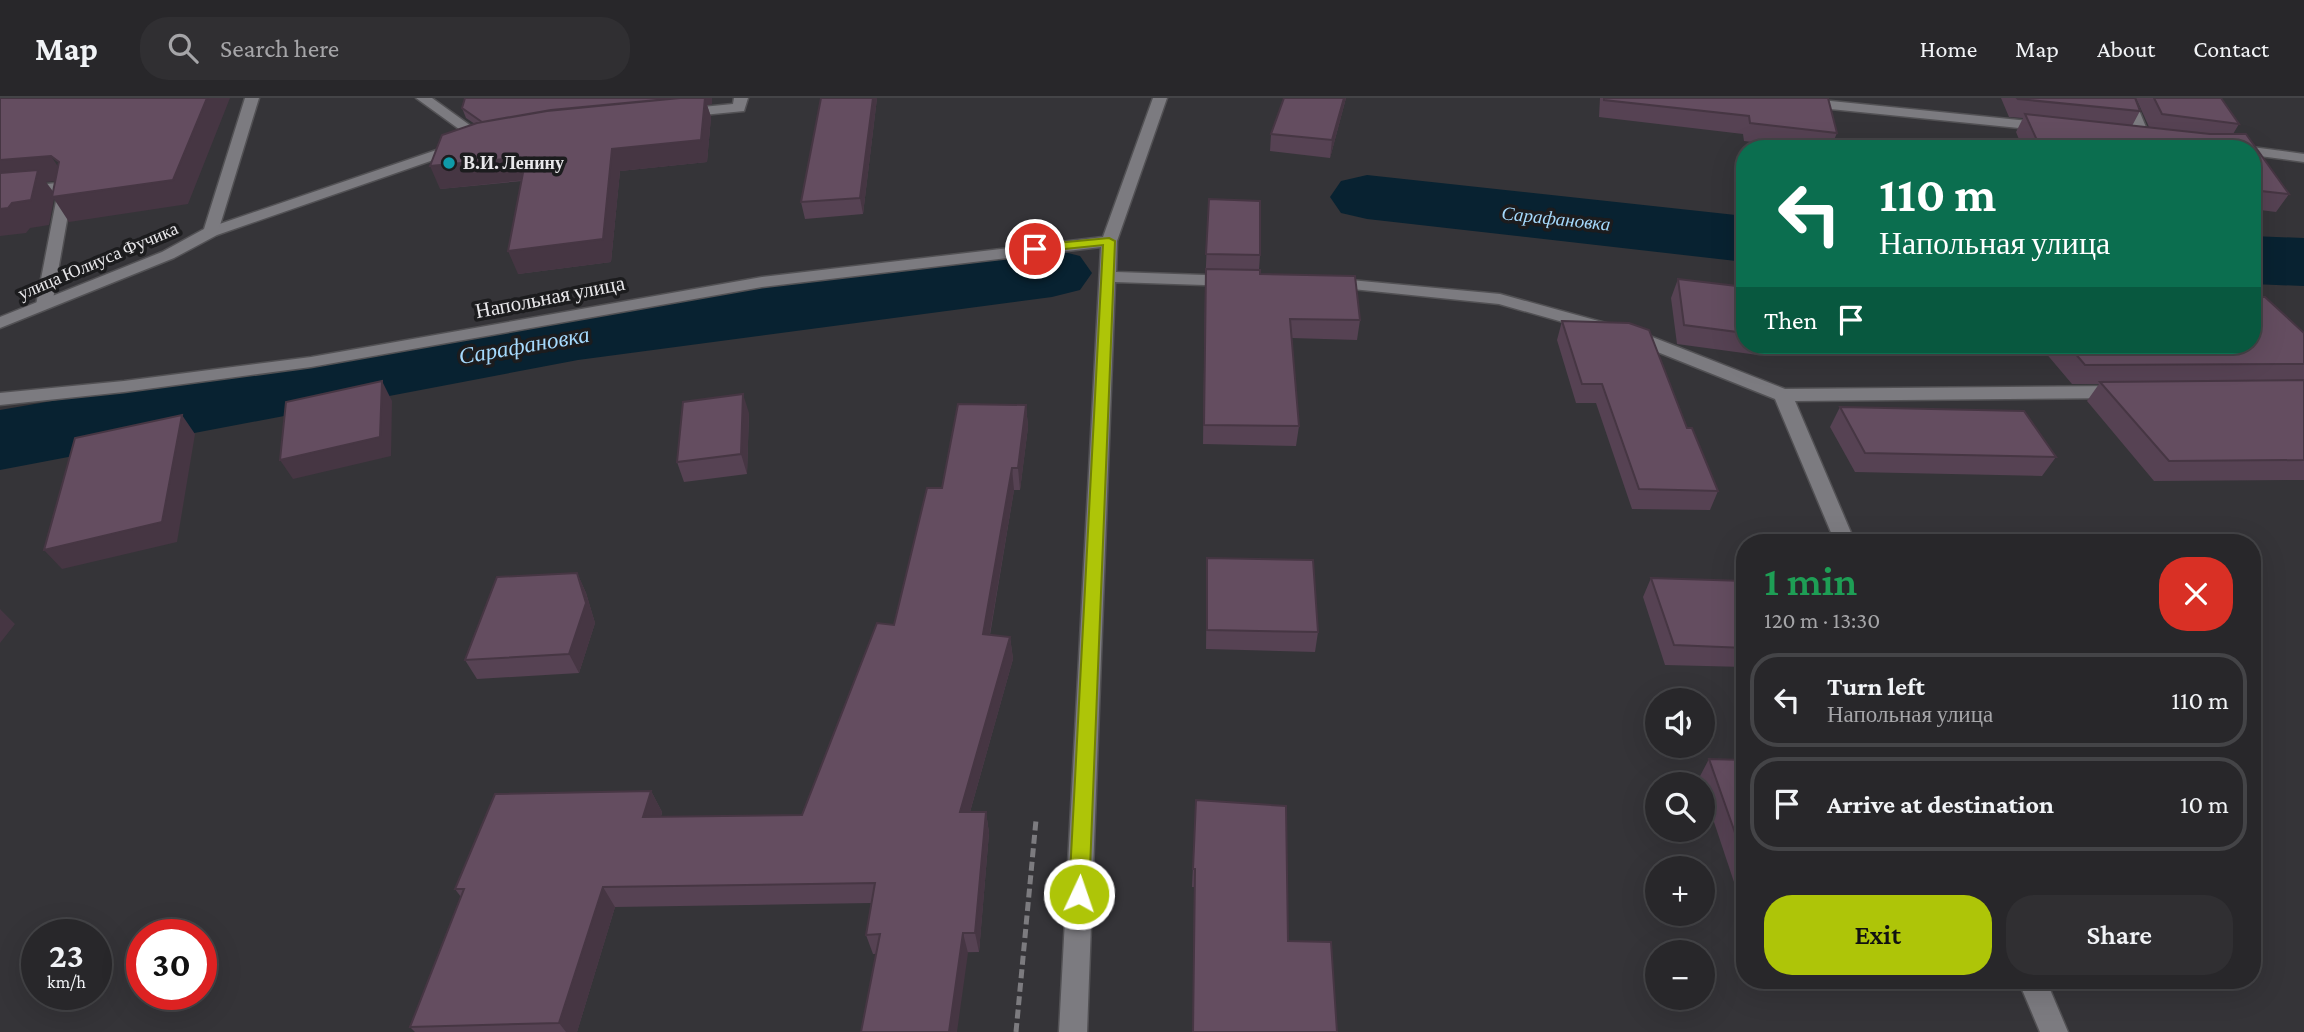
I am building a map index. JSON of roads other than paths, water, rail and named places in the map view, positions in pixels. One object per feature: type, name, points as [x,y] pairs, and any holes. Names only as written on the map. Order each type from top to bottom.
[{"type":"street","points":[[211,232],[252,98]]},
{"type":"street","name":"улица Юлиуса Фучика","points":[[0,323],[169,255],[211,232],[488,138],[423,98]]},
{"type":"street","points":[[660,116],[739,108],[741,98]]},
{"type":"street","points":[[1073,1032],[1109,241],[1160,98]]},
{"type":"street","points":[[1761,98],[2061,128]]},
{"type":"street","points":[[2127,98],[2143,137]]},
{"type":"street","points":[[2261,152],[2304,159]]},
{"type":"street","points":[[0,193],[66,186],[44,306]]},
{"type":"street","name":"Напольная улица","points":[[0,399],[95,391],[257,370],[494,331],[762,282],[912,262],[1109,241]]},
{"type":"street","points":[[1108,277],[1259,282]]},
{"type":"street","points":[[1314,283],[1368,285],[1500,299],[1636,337],[1783,396],[2139,392]]},
{"type":"street","points":[[1783,396],[1842,534]]},
{"type":"street","points":[[2036,989],[2054,1032]]},
{"type":"waterway","name":"Сарафановка","points":[[1367,197],[1736,238]]},
{"type":"waterway","name":"Сарафановка","points":[[2261,260],[2304,262]]},
{"type":"waterway","name":"Сарафановка","points":[[0,440],[578,335],[1052,273]]},
{"type":"place","name":"В.И. Ленину","points":[[449,163]]}]
